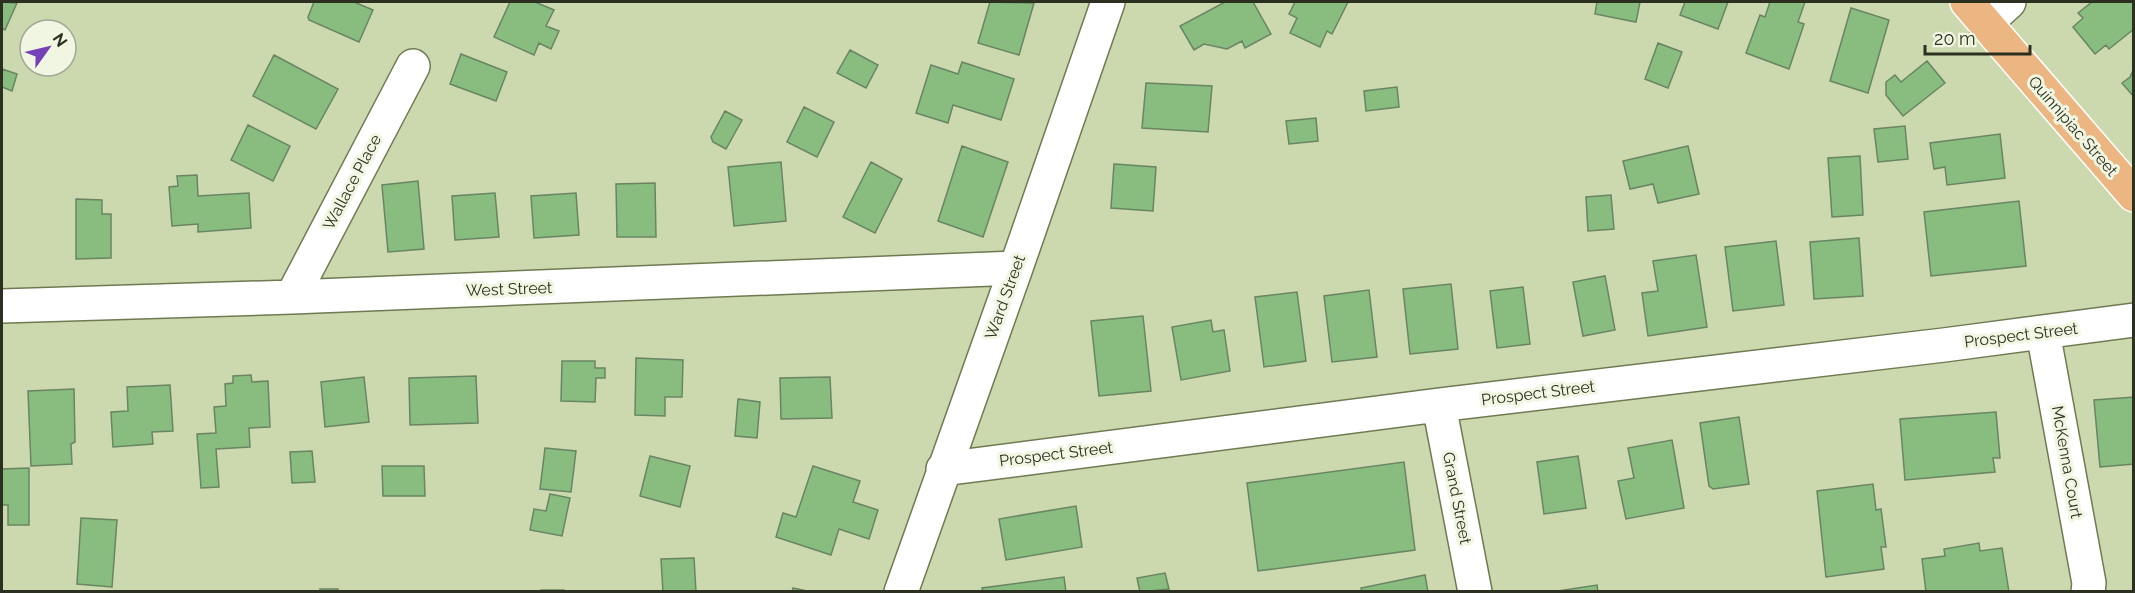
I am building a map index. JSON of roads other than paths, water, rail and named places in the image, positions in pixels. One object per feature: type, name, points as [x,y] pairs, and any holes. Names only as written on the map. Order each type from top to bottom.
[{"type":"main road","name":"Quinnipiac Street","points":[[1976,13],[2133,195]]},
{"type":"street","name":"Ward Street","points":[[901,591],[1108,2]]},
{"type":"street","points":[[1976,13],[2009,2]]},
{"type":"street","name":"Wallace Place","points":[[292,297],[413,66]]},
{"type":"street","name":"West Street","points":[[2,306],[292,297],[1016,268]]},
{"type":"street","name":"Prospect Street","points":[[943,469],[1439,405],[2133,320]]},
{"type":"street","name":"McKenna Court","points":[[2043,332],[2089,583],[2088,591]]},
{"type":"street","name":"Grand Street","points":[[1439,405],[1475,591]]}]
